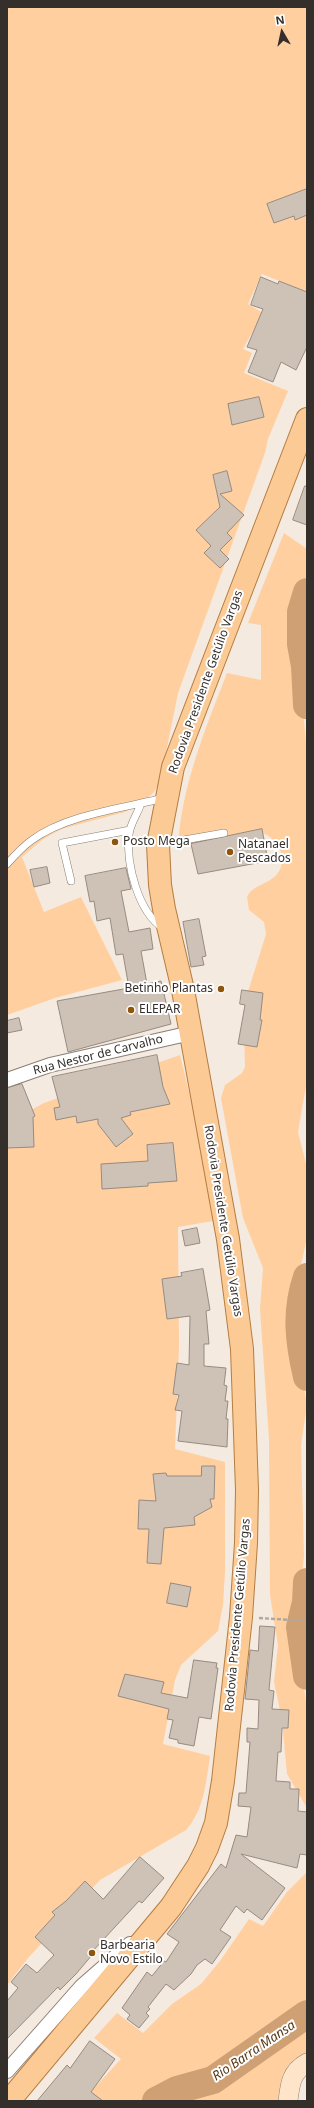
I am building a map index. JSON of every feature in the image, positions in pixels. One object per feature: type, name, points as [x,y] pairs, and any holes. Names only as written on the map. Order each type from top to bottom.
[{"type":"main road","name":"Rodovia Presidente Getúlio Vargas","points":[[9,2101],[88,1993],[162,1917],[194,1872],[207,1848],[216,1823],[228,1734],[246,1543],[247,1490],[242,1349],[228,1239],[191,1033],[168,931],[160,885],[158,845],[173,767],[189,723],[302,444],[307,419]]},
{"type":"street","name":"Rua Nestor de Carvalho","points":[[7,1080],[56,1063],[191,1033]]},
{"type":"street","points":[[7,2071],[88,1993]]},
{"type":"street","points":[[288,2101],[291,2080],[294,2073],[307,2063]]},
{"type":"lane","points":[[7,864],[32,840],[68,822],[167,797]]},
{"type":"lane","points":[[141,803],[130,830],[129,843],[138,896],[149,916],[168,931]]},
{"type":"lane","points":[[71,881],[62,843],[130,830]]},
{"type":"lane","points":[[158,845],[224,833]]},
{"type":"path","points":[[271,1620],[307,1621]]},
{"type":"shaded area","points":[[7,7],[307,7],[307,292],[262,274],[248,304],[263,313],[243,349],[252,353],[244,373],[288,391],[268,439],[265,453],[178,693],[160,782],[150,796],[125,812],[61,829],[42,840],[22,857],[44,912],[81,897],[122,980],[55,998],[7,1015]]},
{"type":"shaded area","points":[[284,533],[307,549],[307,586],[299,598],[295,619],[307,755],[307,1080],[298,1132],[307,1168],[307,1237],[293,1303],[295,1347],[307,1404],[301,1445],[304,1556],[296,1625],[307,1711],[307,1808],[287,1774],[282,1720],[274,1682],[278,1645],[270,1595],[269,1439],[260,1309],[263,1268],[243,1218],[221,1098],[225,1085],[242,1073],[245,1067],[244,1035],[247,995],[266,934],[264,922],[249,910],[247,897],[249,893],[257,887],[275,877],[281,867],[282,860],[279,848],[275,842],[270,837],[259,832],[178,848],[184,803],[195,759],[227,673],[261,680],[261,625],[248,623]]},
{"type":"shaded area","points":[[180,1055],[197,1125],[213,1221],[178,1227],[179,1345],[175,1449],[225,1462],[225,1571],[223,1605],[218,1631],[181,1665],[175,1680],[163,1744],[210,1756],[205,1786],[197,1814],[186,1830],[100,1880],[29,1957],[7,1985],[7,1123],[44,1103]]},
{"type":"shaded area","points":[[307,1872],[307,2005],[245,2051],[207,2072],[144,2101],[82,2101],[121,2059],[94,2038],[117,2013],[143,2033],[172,2004],[201,1984],[220,1961],[249,1919],[263,1926],[287,1892]]},
{"type":"shaded area","points":[[307,2022],[307,2056],[284,2077],[278,2101],[175,2101],[210,2087],[229,2076]]},
{"type":"building","points":[[307,189],[307,215],[295,220],[294,216],[274,223],[267,204]]},
{"type":"building","points":[[261,277],[278,284],[279,281],[307,292],[307,347],[296,370],[281,362],[273,382],[248,372],[257,350],[247,347],[263,309],[251,305]]},
{"type":"building","points":[[259,397],[264,417],[232,425],[228,404]]},
{"type":"building","points":[[227,471],[232,491],[220,494],[244,515],[227,533],[232,538],[220,550],[229,559],[220,568],[204,553],[211,546],[196,530],[220,507],[213,475]]},
{"type":"building","points":[[305,486],[307,486],[307,525],[293,520]]},
{"type":"building","name":"Natanael Pescados","points":[[262,829],[268,861],[198,874],[191,844]]},
{"type":"building","points":[[47,867],[50,883],[34,887],[30,870]]},
{"type":"building","points":[[126,868],[131,889],[121,891],[129,932],[150,928],[153,949],[141,951],[147,984],[161,981],[171,1024],[68,1052],[57,1001],[129,988],[123,954],[116,955],[110,918],[97,921],[94,901],[90,902],[85,876]]},
{"type":"building","points":[[199,919],[206,956],[202,957],[204,965],[191,967],[183,922]]},
{"type":"building","points":[[242,990],[263,993],[260,1020],[262,1020],[257,1047],[238,1044],[245,1005],[240,1004]]},
{"type":"building","points":[[19,1018],[22,1030],[7,1033],[7,1021]]},
{"type":"building","points":[[157,1055],[163,1087],[170,1104],[130,1112],[131,1115],[121,1118],[133,1134],[116,1147],[98,1124],[98,1119],[77,1123],[76,1116],[56,1120],[54,1108],[60,1107],[52,1077]]},
{"type":"building","points":[[22,1084],[35,1116],[33,1117],[34,1147],[7,1148],[7,1088]]},
{"type":"building","points":[[173,1143],[177,1181],[148,1183],[148,1186],[102,1189],[101,1164],[148,1161],[147,1145]]},
{"type":"building","points":[[197,1228],[200,1243],[185,1246],[182,1231]]},
{"type":"building","points":[[203,1269],[210,1310],[206,1311],[209,1344],[204,1344],[204,1366],[226,1368],[224,1385],[227,1386],[225,1401],[228,1401],[226,1419],[228,1419],[227,1447],[178,1441],[182,1411],[175,1410],[179,1395],[173,1394],[177,1363],[189,1365],[190,1316],[167,1319],[162,1279],[182,1276],[181,1273]]},
{"type":"building","points":[[202,1466],[215,1466],[214,1499],[210,1499],[212,1507],[194,1517],[195,1525],[164,1528],[161,1564],[147,1563],[149,1529],[138,1529],[139,1500],[156,1501],[153,1474],[166,1473],[167,1476],[201,1476]]},
{"type":"building","points":[[171,1583],[191,1587],[187,1607],[167,1603]]},
{"type":"building","points":[[260,1626],[275,1627],[269,1690],[274,1691],[272,1709],[289,1710],[288,1728],[282,1728],[281,1752],[278,1752],[276,1781],[290,1782],[290,1789],[299,1789],[298,1811],[307,1812],[307,1855],[300,1854],[297,1868],[241,1854],[285,1888],[262,1920],[247,1909],[244,1913],[236,1906],[220,1930],[231,1937],[212,1964],[205,1959],[197,1965],[191,1974],[174,1990],[166,1984],[148,2007],[150,2009],[146,2013],[149,2016],[139,2028],[127,2019],[130,2015],[122,2008],[147,1972],[152,1976],[164,1961],[166,1962],[179,1942],[167,1934],[221,1864],[226,1868],[236,1835],[247,1837],[251,1807],[238,1806],[239,1793],[246,1793],[250,1742],[247,1742],[247,1728],[258,1729],[259,1700],[245,1699],[250,1650],[258,1651]]},
{"type":"building","points":[[194,1660],[217,1663],[216,1668],[218,1668],[211,1719],[199,1717],[194,1746],[178,1743],[178,1740],[169,1738],[173,1720],[167,1719],[169,1709],[118,1696],[125,1674],[164,1682],[161,1693],[187,1698]]},
{"type":"building","points":[[140,1857],[164,1878],[142,1903],[139,1901],[91,1953],[92,1955],[76,1974],[60,1990],[58,1987],[7,2039],[7,2001],[18,1988],[11,1982],[26,1964],[37,1973],[54,1955],[35,1937],[55,1915],[52,1912],[66,1901],[85,1881],[103,1899]]},
{"type":"building","points":[[90,2041],[115,2059],[91,2092],[103,2101],[37,2101],[67,2065],[70,2068]]},
{"type":"waterway","name":"Rio Barra Mansa","points":[[307,592],[301,612],[301,644],[305,666],[307,705]]},
{"type":"waterway","name":"Rio Barra Mansa","points":[[307,1277],[303,1290],[300,1315],[300,1339],[307,1377]]},
{"type":"waterway","name":"Rio Barra Mansa","points":[[307,1582],[306,1602],[300,1627],[307,1676]]},
{"type":"waterway","name":"Rio Barra Mansa","points":[[156,2101],[177,2090],[213,2080],[307,2014]]},
{"type":"place","name":"Posto Mega","points":[[115,842]]},
{"type":"place","name":"Natanael Pescados","points":[[230,852]]},
{"type":"place","name":"Betinho Plantas","points":[[221,989]]},
{"type":"place","name":"ELEPAR","points":[[131,1010]]},
{"type":"place","name":"Barbearia Novo Estilo","points":[[92,1953]]}]
